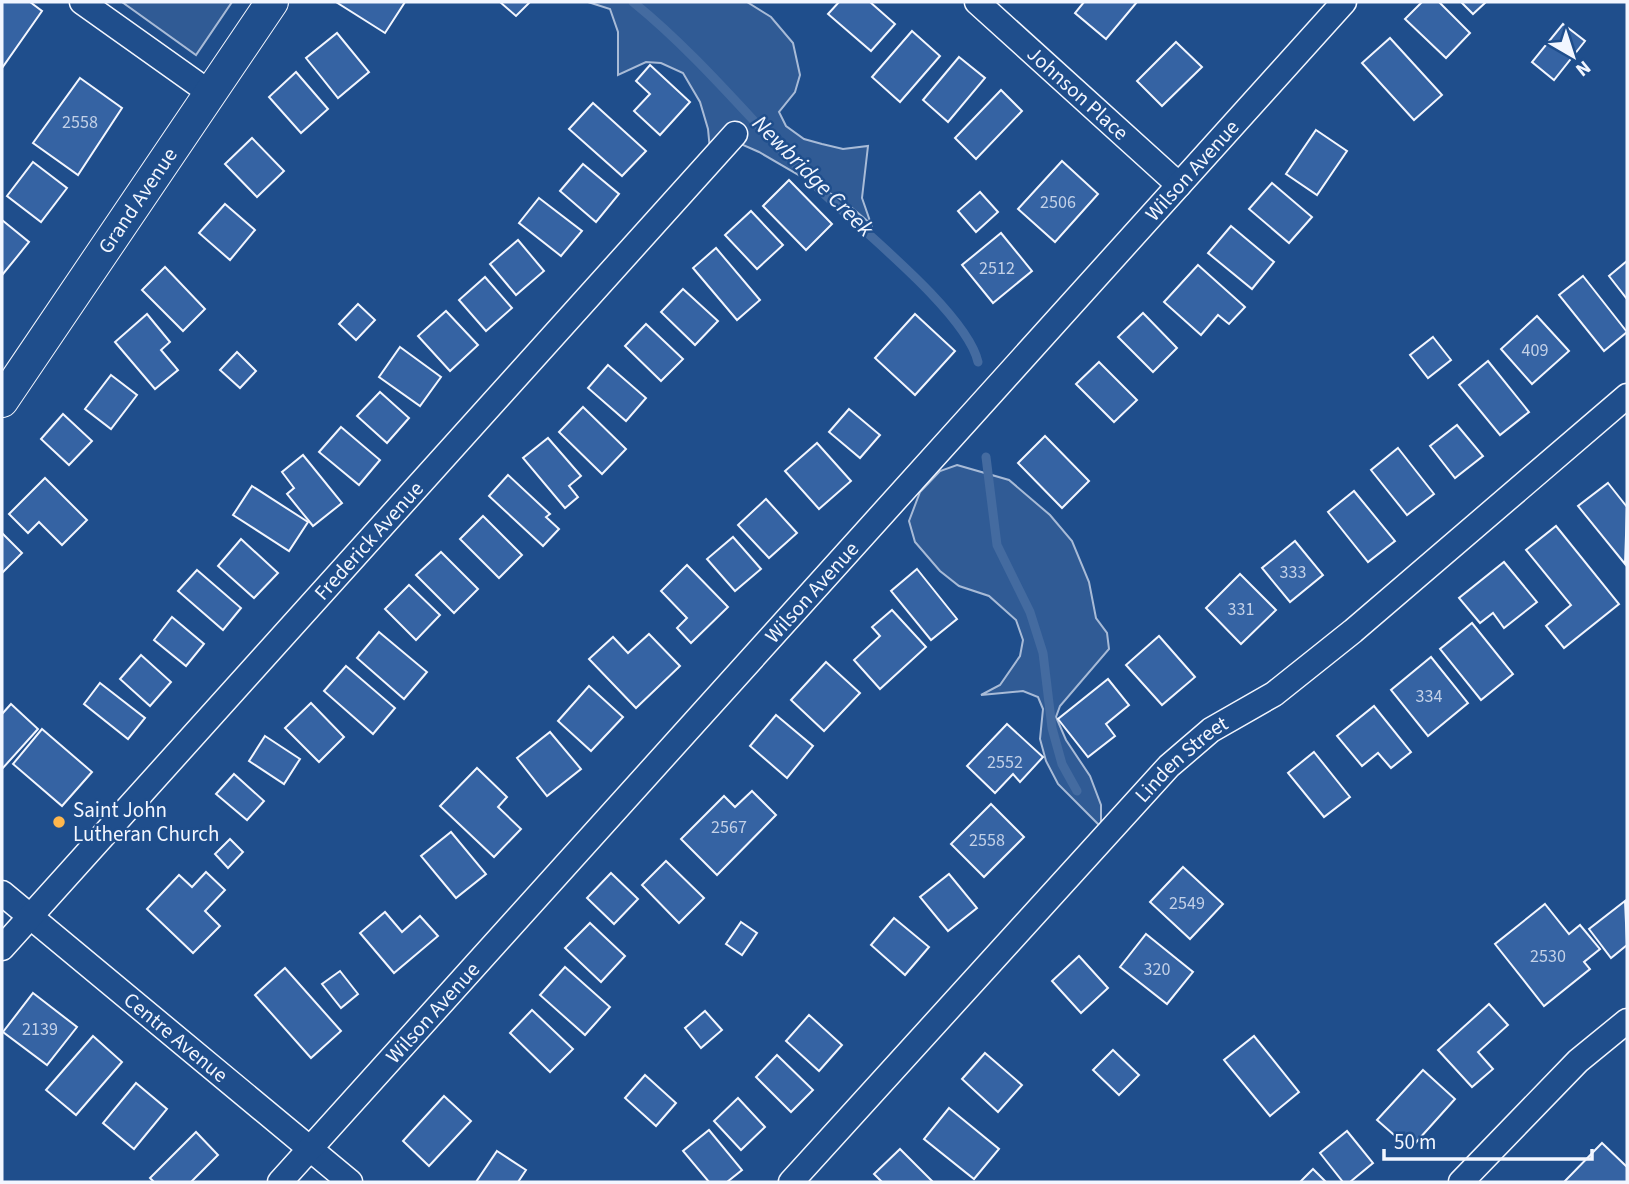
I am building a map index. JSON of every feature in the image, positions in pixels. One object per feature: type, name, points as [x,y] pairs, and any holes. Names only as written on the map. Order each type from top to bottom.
[{"type":"street","points":[[82,2],[209,93]]},
{"type":"street","name":"Grand Avenue","points":[[2,401],[272,2]]},
{"type":"street","name":"Johnson Place","points":[[977,2],[1179,185]]},
{"type":"street","name":"Wilson Avenue","points":[[280,1182],[1344,2]]},
{"type":"street","name":"Frederick Avenue","points":[[2,948],[735,134]]},
{"type":"street","name":"Linden Street","points":[[791,1182],[1169,766],[1211,730],[1274,694],[1343,639],[1627,396]]},
{"type":"street","name":"Centre Avenue","points":[[2,893],[350,1182]]},
{"type":"street","points":[[1461,1182],[1578,1061],[1627,1021]]},
{"type":"shaded area","points":[[122,2],[232,2],[196,55]]},
{"type":"shaded area","points":[[588,2],[747,2],[771,17],[793,43],[800,75],[795,92],[779,112],[786,126],[804,139],[843,149],[868,146],[862,198],[871,224],[845,202],[759,152],[741,144],[710,150],[708,129],[700,102],[683,73],[661,63],[646,62],[618,75],[618,32],[610,9]]},
{"type":"shaded area","points":[[957,465],[1009,480],[1050,515],[1072,541],[1089,582],[1096,618],[1107,633],[1109,649],[1060,706],[1056,717],[1066,740],[1090,776],[1101,805],[1101,827],[1058,784],[1046,761],[1040,739],[1043,709],[1038,697],[1023,691],[981,695],[1000,685],[1020,656],[1023,640],[1016,620],[989,596],[959,586],[940,571],[915,542],[909,521],[920,492],[940,471]]},
{"type":"building","points":[[2,2],[30,2],[42,11],[2,68]]},
{"type":"building","points":[[336,2],[405,2],[385,33]]},
{"type":"building","points":[[500,2],[530,2],[516,16]]},
{"type":"building","points":[[839,2],[870,2],[895,24],[871,51],[828,14]]},
{"type":"building","points":[[1084,2],[1137,2],[1106,39],[1075,13]]},
{"type":"building","points":[[1422,2],[1439,2],[1470,33],[1446,58],[1405,19]]},
{"type":"building","points":[[1461,2],[1486,2],[1473,14]]},
{"type":"building","points":[[1563,24],[1585,41],[1554,80],[1532,62]]},
{"type":"building","points":[[912,31],[940,56],[900,102],[872,77]]},
{"type":"building","points":[[337,33],[369,72],[338,98],[306,58]]},
{"type":"building","points":[[1390,38],[1442,95],[1414,120],[1362,63]]},
{"type":"building","points":[[1176,42],[1202,67],[1162,106],[1137,81]]},
{"type":"building","points":[[959,57],[985,78],[948,122],[923,100]]},
{"type":"building","points":[[650,65],[690,102],[660,135],[634,111],[650,94],[636,81]]},
{"type":"building","points":[[296,72],[328,109],[301,133],[269,97]]},
{"type":"building","points":[[80,78],[122,108],[78,175],[33,143]]},
{"type":"building","points":[[1001,90],[1022,111],[976,159],[955,138]]},
{"type":"building","points":[[593,103],[646,151],[622,176],[569,129]]},
{"type":"building","points":[[1316,130],[1347,151],[1317,195],[1286,174]]},
{"type":"building","points":[[252,138],[284,171],[257,197],[225,164]]},
{"type":"building","points":[[1062,161],[1098,194],[1055,242],[1018,209]]},
{"type":"building","points":[[33,162],[67,188],[41,222],[7,196]]},
{"type":"building","points":[[583,164],[619,194],[596,222],[560,191]]},
{"type":"building","points":[[789,180],[832,224],[806,250],[763,206]]},
{"type":"building","points":[[1272,183],[1312,217],[1289,243],[1249,209]]},
{"type":"building","points":[[980,192],[998,212],[976,232],[958,211]]},
{"type":"building","points":[[539,198],[582,231],[561,256],[519,223]]},
{"type":"building","points":[[225,204],[255,230],[230,260],[199,233]]},
{"type":"building","points":[[751,211],[783,245],[757,269],[725,235]]},
{"type":"building","points":[[2,220],[29,242],[3,274],[2,273]]},
{"type":"building","points":[[1231,226],[1274,262],[1252,289],[1208,253]]},
{"type":"building","points":[[1001,233],[1032,271],[993,303],[962,265]]},
{"type":"building","points":[[518,240],[544,271],[516,295],[490,264]]},
{"type":"building","points":[[716,248],[760,300],[737,320],[693,268]]},
{"type":"building","points":[[1627,261],[1627,299],[1609,276]]},
{"type":"building","points":[[1198,265],[1245,307],[1229,324],[1218,315],[1201,335],[1164,302]]},
{"type":"building","points":[[165,267],[205,309],[183,331],[142,290]]},
{"type":"building","points":[[1583,276],[1627,332],[1604,351],[1559,295]]},
{"type":"building","points":[[485,277],[512,308],[486,331],[459,300]]},
{"type":"building","points":[[683,289],[718,321],[695,345],[661,312]]},
{"type":"building","points":[[358,304],[375,320],[356,340],[339,324]]},
{"type":"building","points":[[446,311],[478,345],[450,371],[418,336]]},
{"type":"building","points":[[1143,313],[1177,348],[1153,372],[1118,337]]},
{"type":"building","points":[[147,314],[170,342],[161,350],[178,370],[155,389],[115,342]]},
{"type":"building","points":[[915,314],[955,351],[915,395],[875,358]]},
{"type":"building","points":[[1537,316],[1569,351],[1532,384],[1501,349]]},
{"type":"building","points":[[646,324],[683,359],[661,381],[625,346]]},
{"type":"building","points":[[1433,337],[1451,360],[1428,378],[1410,355]]},
{"type":"building","points":[[400,347],[441,377],[420,406],[379,377]]},
{"type":"building","points":[[237,352],[256,371],[240,388],[220,370]]},
{"type":"building","points":[[1488,361],[1529,412],[1500,435],[1459,385]]},
{"type":"building","points":[[1099,362],[1137,400],[1114,422],[1076,384]]},
{"type":"building","points":[[608,365],[646,398],[626,421],[588,388]]},
{"type":"building","points":[[111,375],[137,395],[111,429],[85,409]]},
{"type":"building","points":[[380,392],[409,418],[387,443],[357,416]]},
{"type":"building","points":[[583,407],[626,449],[602,474],[559,432]]},
{"type":"building","points":[[849,409],[880,435],[860,458],[829,432]]},
{"type":"building","points":[[63,414],[92,441],[69,465],[41,439]]},
{"type":"building","points":[[1457,425],[1483,456],[1455,478],[1430,446]]},
{"type":"building","points":[[341,427],[380,460],[359,485],[319,452]]},
{"type":"building","points":[[1045,436],[1089,481],[1062,508],[1018,463]]},
{"type":"building","points":[[548,438],[581,476],[569,486],[578,497],[565,508],[523,458]]},
{"type":"building","points":[[817,443],[851,481],[819,509],[785,471]]},
{"type":"building","points":[[1398,448],[1434,494],[1407,515],[1371,470]]},
{"type":"building","points":[[303,455],[342,503],[313,526],[287,494],[294,488],[282,472]]},
{"type":"building","points":[[508,475],[550,514],[546,517],[559,529],[543,546],[489,496]]},
{"type":"building","points":[[45,478],[87,520],[62,545],[39,522],[28,533],[9,514]]},
{"type":"building","points":[[1608,483],[1627,507],[1625,564],[1578,506]]},
{"type":"building","points":[[252,486],[308,522],[289,551],[233,515]]},
{"type":"building","points":[[1354,491],[1395,541],[1368,562],[1328,512]]},
{"type":"building","points":[[766,499],[797,533],[769,558],[738,525]]},
{"type":"building","points":[[483,516],[522,555],[499,578],[460,539]]},
{"type":"building","points":[[1556,526],[1619,604],[1564,648],[1546,626],[1571,605],[1526,550]]},
{"type":"building","points":[[2,533],[22,553],[2,573]]},
{"type":"building","points":[[733,537],[761,569],[735,591],[707,559]]},
{"type":"building","points":[[241,539],[278,573],[254,598],[218,566]]},
{"type":"building","points":[[1295,541],[1323,575],[1290,602],[1262,568]]},
{"type":"building","points":[[441,552],[478,589],[454,613],[416,575]]},
{"type":"building","points":[[1504,562],[1537,602],[1504,628],[1493,613],[1480,623],[1459,598]]},
{"type":"building","points":[[687,565],[728,607],[691,643],[677,628],[687,618],[661,591]]},
{"type":"building","points":[[917,569],[957,619],[931,640],[891,591]]},
{"type":"building","points":[[197,570],[241,608],[223,630],[178,591]]},
{"type":"building","points":[[1240,574],[1276,610],[1241,644],[1206,608]]},
{"type":"building","points":[[409,585],[440,615],[416,640],[385,609]]},
{"type":"building","points":[[892,610],[926,647],[880,689],[854,660],[880,636],[872,627]]},
{"type":"building","points":[[172,617],[204,644],[186,666],[154,640]]},
{"type":"building","points":[[1472,623],[1513,674],[1481,700],[1440,649]]},
{"type":"building","points":[[379,632],[427,672],[404,699],[357,658]]},
{"type":"building","points":[[649,634],[680,666],[636,708],[589,659],[613,637],[628,653]]},
{"type":"building","points":[[1159,636],[1195,677],[1162,705],[1126,665]]},
{"type":"building","points":[[141,655],[171,682],[150,706],[120,679]]},
{"type":"building","points":[[1431,657],[1468,703],[1428,736],[1391,690]]},
{"type":"building","points":[[826,662],[860,693],[824,731],[791,700]]},
{"type":"building","points":[[346,666],[395,708],[373,734],[324,691]]},
{"type":"building","points":[[1108,679],[1129,705],[1106,724],[1115,736],[1088,757],[1058,719]]},
{"type":"building","points":[[100,683],[145,718],[128,739],[84,704]]},
{"type":"building","points":[[589,686],[623,717],[591,751],[558,721]]},
{"type":"building","points":[[311,703],[344,737],[319,762],[285,728]]},
{"type":"building","points":[[11,704],[38,729],[2,769],[2,714]]},
{"type":"building","points":[[1374,706],[1411,752],[1391,768],[1378,753],[1362,766],[1337,736]]},
{"type":"building","points":[[776,715],[813,746],[787,778],[750,746]]},
{"type":"building","points":[[1007,724],[1043,757],[1020,782],[1013,774],[995,793],[967,766]]},
{"type":"building","points":[[42,729],[92,772],[62,806],[13,764]]},
{"type":"building","points":[[550,732],[581,769],[547,796],[517,758]]},
{"type":"building","points":[[265,736],[300,759],[284,784],[249,761]]},
{"type":"building","points":[[1314,752],[1350,797],[1324,817],[1288,773]]},
{"type":"building","points":[[477,768],[507,797],[498,807],[521,829],[494,857],[440,806]]},
{"type":"building","points":[[234,774],[264,801],[247,820],[216,794]]},
{"type":"building","points":[[752,791],[776,815],[717,875],[681,839],[724,796],[735,807]]},
{"type":"building","points":[[991,804],[1024,837],[984,877],[951,844]]},
{"type":"building","points":[[451,832],[486,874],[456,898],[421,856]]},
{"type":"building","points":[[230,839],[243,852],[228,868],[215,854]]},
{"type":"building","points":[[666,861],[704,898],[679,923],[642,885]]},
{"type":"building","points":[[1183,867],[1223,904],[1190,939],[1150,902]]},
{"type":"building","points":[[206,872],[225,890],[205,911],[220,926],[193,953],[147,909],[179,875],[192,887]]},
{"type":"building","points":[[611,873],[638,899],[614,924],[587,898]]},
{"type":"building","points":[[949,874],[977,908],[948,931],[920,897]]},
{"type":"building","points":[[1625,901],[1627,945],[1611,958],[1589,929]]},
{"type":"building","points":[[1545,904],[1569,934],[1580,925],[1600,949],[1584,962],[1590,969],[1544,1006],[1495,944]]},
{"type":"building","points":[[385,912],[402,932],[420,916],[438,936],[394,973],[360,933]]},
{"type":"building","points":[[894,918],[929,947],[905,975],[871,945]]},
{"type":"building","points":[[741,922],[757,933],[742,955],[726,944]]},
{"type":"building","points":[[590,923],[625,956],[601,982],[565,948]]},
{"type":"building","points":[[1146,934],[1193,972],[1167,1004],[1120,967]]},
{"type":"building","points":[[1079,956],[1108,988],[1081,1013],[1052,981]]},
{"type":"building","points":[[565,967],[610,1007],[585,1035],[540,995]]},
{"type":"building","points":[[285,968],[341,1031],[311,1058],[255,995]]},
{"type":"building","points":[[340,971],[358,994],[341,1008],[322,984]]},
{"type":"building","points":[[33,993],[77,1027],[47,1065],[3,1032]]},
{"type":"building","points":[[1489,1004],[1508,1025],[1478,1052],[1493,1069],[1472,1087],[1438,1050]]},
{"type":"building","points":[[532,1010],[573,1049],[550,1072],[510,1033]]},
{"type":"building","points":[[705,1011],[722,1030],[701,1048],[685,1028]]},
{"type":"building","points":[[809,1015],[842,1045],[819,1071],[786,1041]]},
{"type":"building","points":[[93,1036],[122,1062],[76,1115],[46,1090]]},
{"type":"building","points":[[1254,1036],[1299,1092],[1270,1116],[1224,1060]]},
{"type":"building","points":[[1113,1050],[1139,1075],[1119,1095],[1093,1070]]},
{"type":"building","points":[[985,1053],[1022,1085],[998,1112],[962,1079]]},
{"type":"building","points":[[777,1055],[813,1090],[791,1112],[756,1077]]},
{"type":"building","points":[[1423,1070],[1455,1099],[1410,1149],[1377,1120]]},
{"type":"building","points":[[645,1075],[676,1103],[656,1126],[625,1098]]},
{"type":"building","points":[[136,1083],[167,1109],[134,1149],[103,1123]]},
{"type":"building","points":[[444,1096],[471,1121],[429,1166],[403,1141]]},
{"type":"building","points":[[738,1098],[765,1127],[741,1150],[714,1121]]},
{"type":"building","points":[[949,1108],[999,1149],[974,1179],[924,1139]]},
{"type":"building","points":[[709,1130],[742,1170],[727,1182],[709,1182],[683,1151]]},
{"type":"building","points":[[1347,1131],[1373,1163],[1350,1182],[1343,1182],[1320,1153]]},
{"type":"building","points":[[196,1132],[218,1155],[191,1182],[154,1182],[150,1178]]},
{"type":"building","points":[[1602,1143],[1627,1167],[1627,1182],[1564,1182]]},
{"type":"building","points":[[900,1149],[933,1182],[882,1182],[874,1174]]},
{"type":"building","points":[[497,1151],[526,1170],[518,1182],[476,1182]]},
{"type":"building","points":[[1313,1169],[1326,1182],[1300,1182]]},
{"type":"waterway","name":"Newbridge Creek","points":[[633,2],[683,46],[821,191],[934,296],[970,342],[978,362]]},
{"type":"waterway","name":"Newbridge Creek","points":[[986,457],[997,545],[1030,612],[1043,653],[1052,728],[1062,764],[1077,791]]},
{"type":"place","name":"Saint John Lutheran Church","points":[[59,822]]}]
